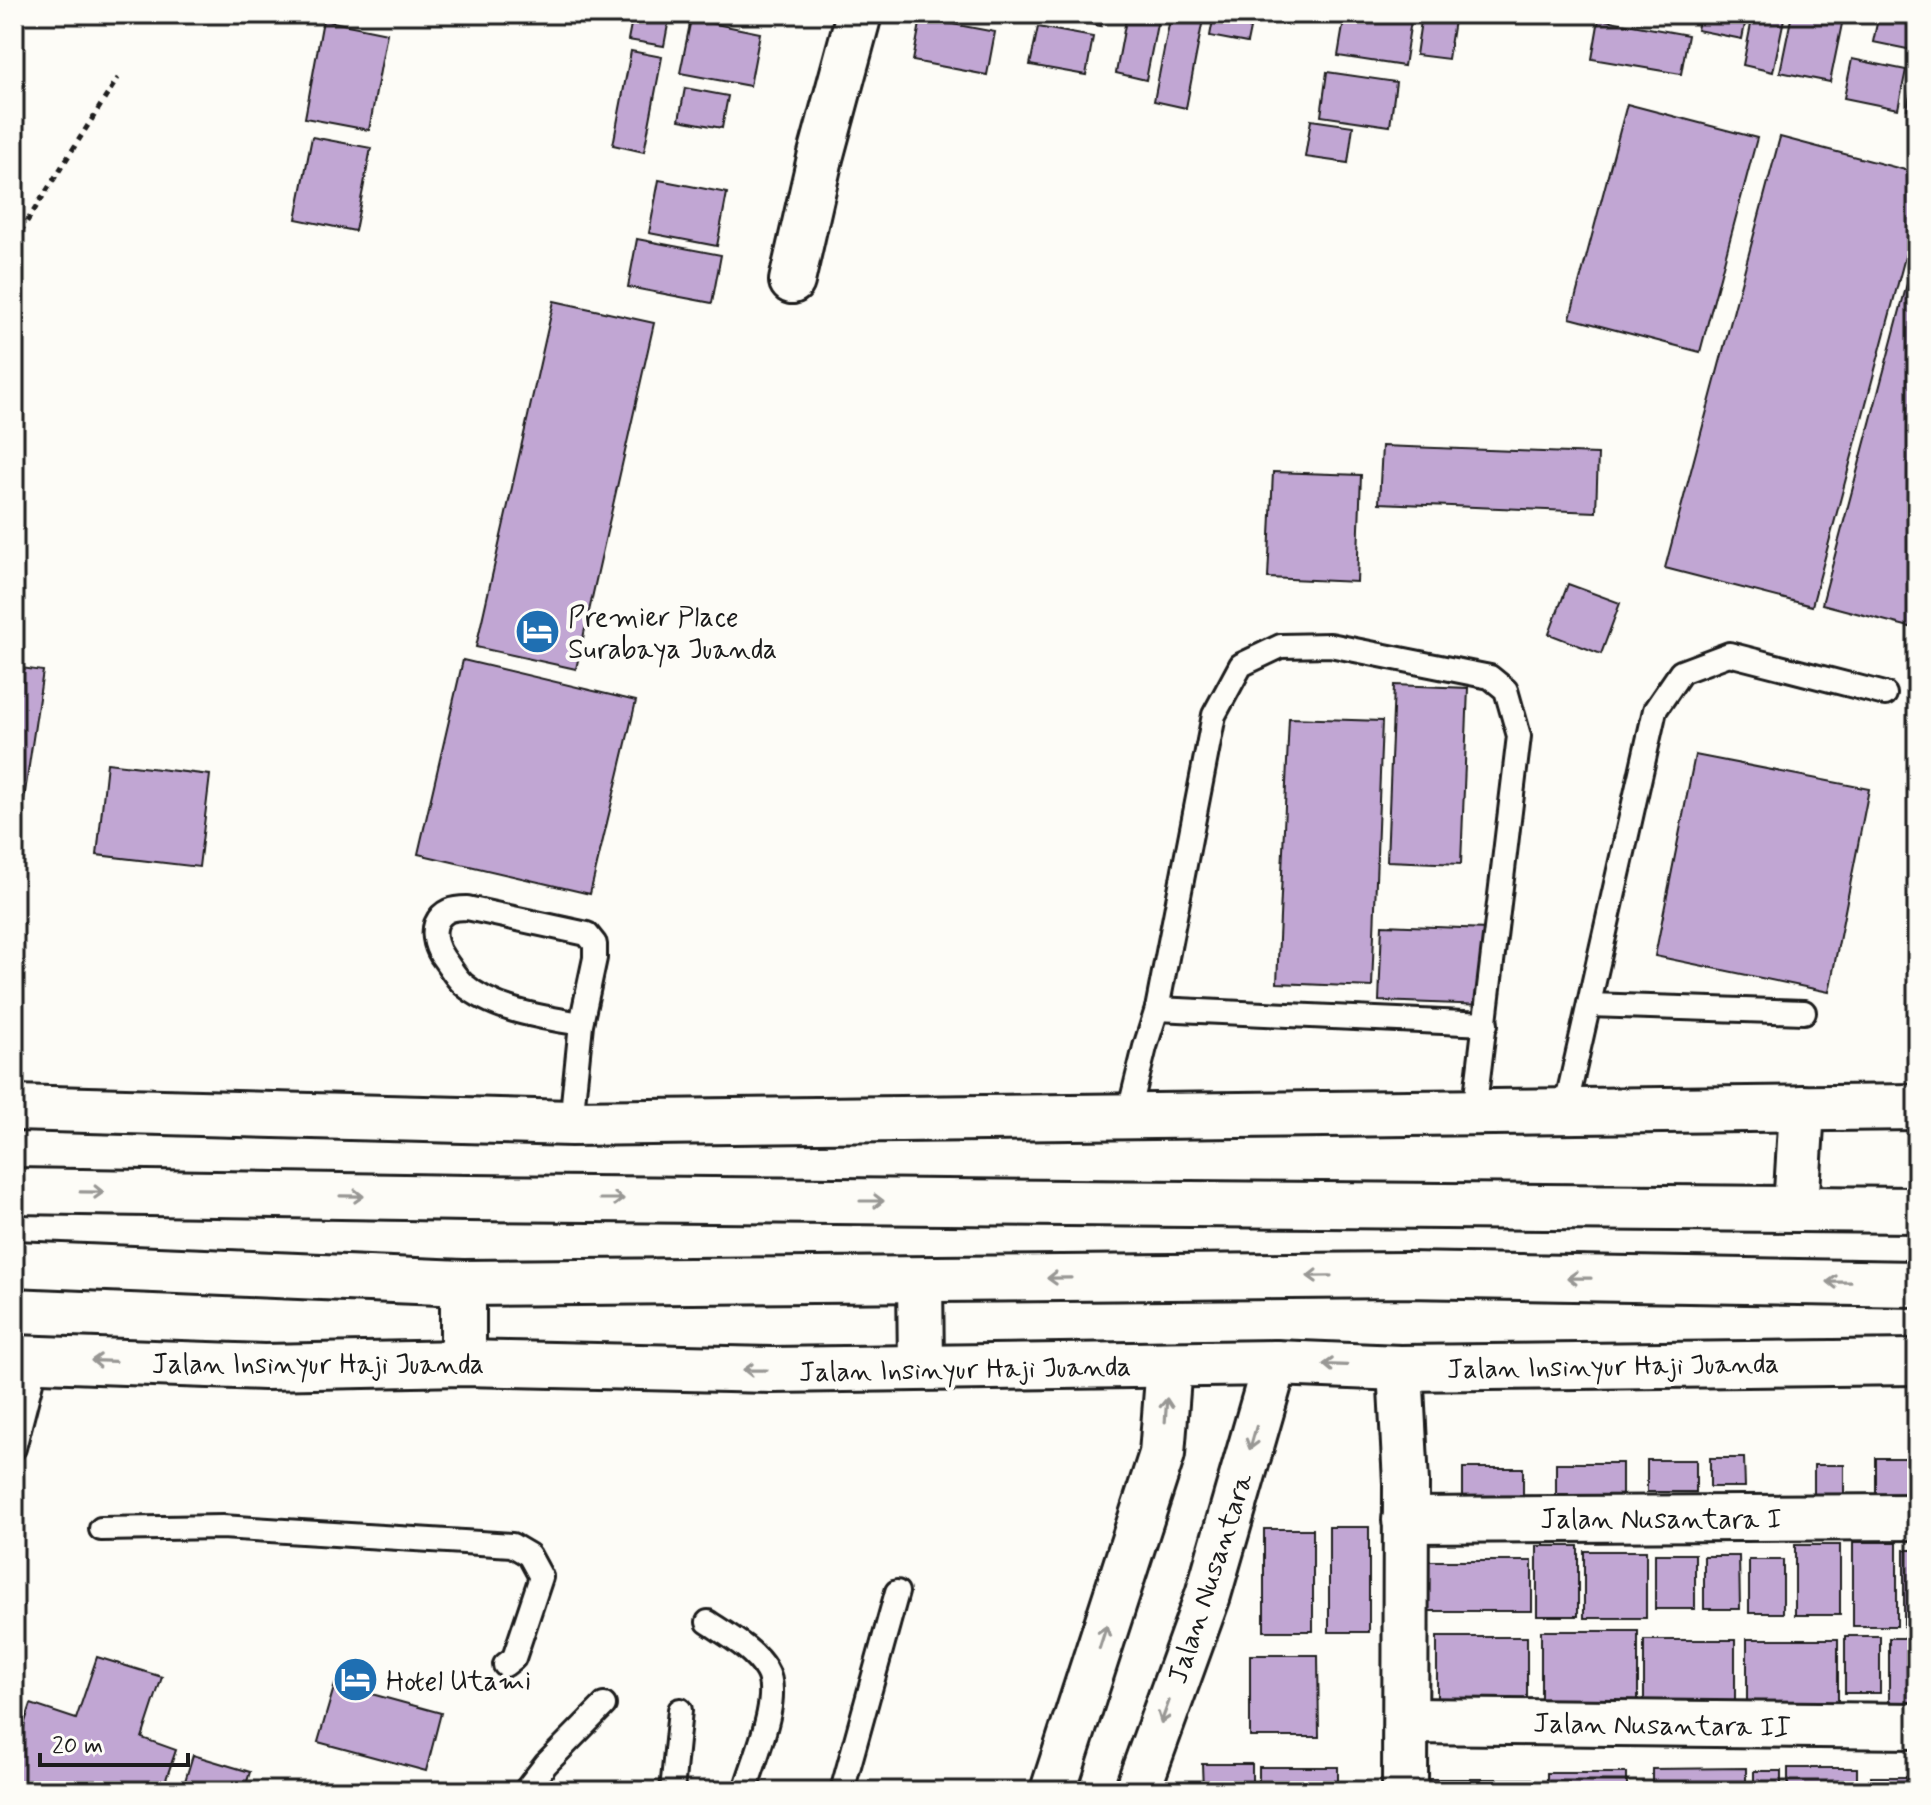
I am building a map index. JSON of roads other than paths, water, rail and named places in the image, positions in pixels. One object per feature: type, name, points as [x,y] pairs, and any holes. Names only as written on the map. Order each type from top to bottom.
[{"type":"main road","points":[[792,281],[820,158],[859,14]]},
{"type":"main road","points":[[14,1108],[571,1123],[1474,1113],[1916,1104]]},
{"type":"main road","points":[[1796,1209],[1802,1108]]},
{"type":"main road","points":[[14,1191],[1917,1210]]},
{"type":"main road","points":[[1404,1205],[1406,1275]]},
{"type":"main road","points":[[14,1264],[463,1283],[1406,1275],[1917,1284]]},
{"type":"main road","points":[[920,1280],[921,1366]]},
{"type":"main road","points":[[463,1283],[463,1363]]},
{"type":"main road","name":"Jalan Insinyur Haji Juanda","points":[[26,1358],[264,1367],[463,1363],[771,1370],[1275,1363],[1400,1368],[1917,1362]]},
{"type":"main road","name":"Jalan Nusantara","points":[[1137,1791],[1208,1595],[1275,1363]]},
{"type":"main road","points":[[1053,1791],[1162,1454],[1169,1365]]},
{"type":"main road","points":[[1400,1368],[1406,1483],[1405,1791]]},
{"type":"main road","name":"Jalan Nusantara I","points":[[1405,1520],[1917,1517]]},
{"type":"main road","name":"Jalan Nusantara II","points":[[1407,1721],[1917,1726]]},
{"type":"lane","points":[[1128,1116],[1157,1009],[1214,715],[1241,665],[1281,646],[1330,645],[1490,677],[1506,690],[1519,736],[1474,1113]]},
{"type":"lane","points":[[1565,1110],[1655,710],[1681,672],[1729,654],[1885,694]]},
{"type":"lane","points":[[571,1123],[581,1024],[595,958],[595,944],[587,934],[467,908],[444,912],[435,926],[437,950],[461,983],[482,997],[530,1014],[581,1024]]},
{"type":"lane","points":[[1589,1005],[1804,1012]]},
{"type":"lane","points":[[1157,1009],[1486,1024]]},
{"type":"lane","points":[[14,1448],[26,1358]]},
{"type":"lane","points":[[101,1529],[222,1527],[512,1545],[529,1555],[541,1577],[514,1658],[505,1665]]},
{"type":"lane","points":[[842,1791],[897,1592]]},
{"type":"lane","points":[[708,1622],[758,1660],[766,1668],[773,1685],[752,1789]]},
{"type":"lane","points":[[525,1791],[546,1764],[604,1705]]},
{"type":"lane","points":[[672,1791],[680,1710]]},
{"type":"place","name":"Premier Place Surabaya Juanda","points":[[537,632]]},
{"type":"place","name":"Hotel Utami","points":[[355,1680]]}]
